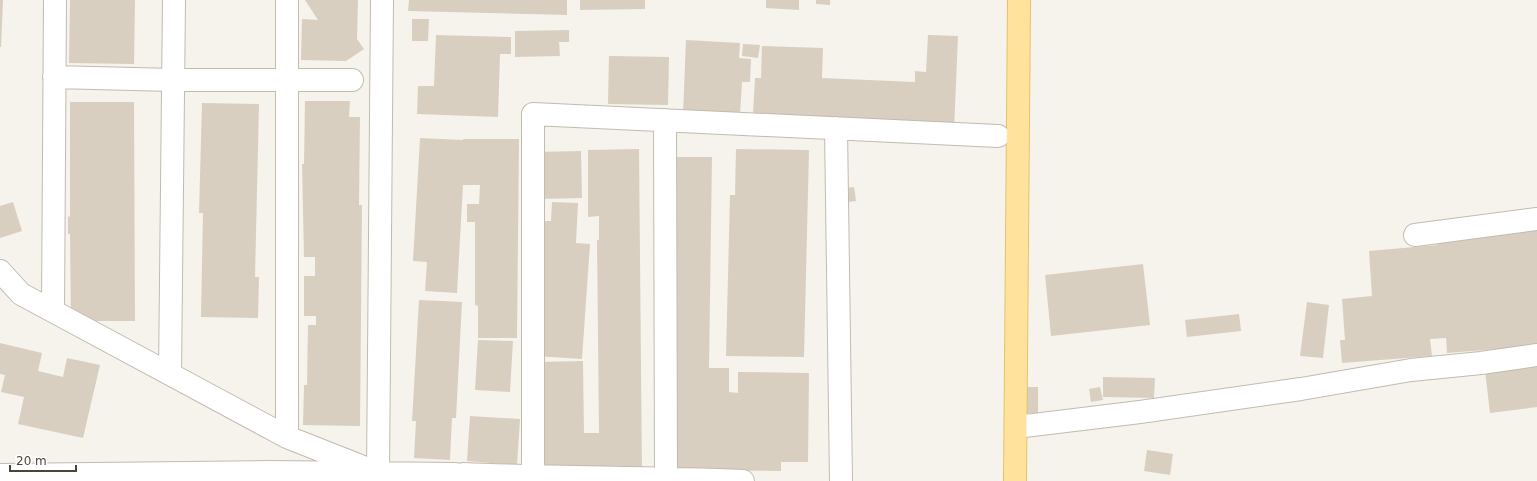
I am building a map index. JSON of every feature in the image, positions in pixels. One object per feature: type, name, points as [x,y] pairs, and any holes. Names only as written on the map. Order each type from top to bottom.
[{"type":"main road","points":[[1015,481],[1019,0]]},
{"type":"street","points":[[53,311],[55,0]]},
{"type":"street","points":[[170,374],[174,0]]},
{"type":"street","points":[[287,0],[288,438]]},
{"type":"street","points":[[378,473],[382,0]]},
{"type":"street","points":[[54,78],[173,80],[352,80]]},
{"type":"street","points":[[533,477],[533,114],[998,136]]},
{"type":"street","points":[[665,120],[666,478]]},
{"type":"street","points":[[836,128],[841,481]]},
{"type":"street","points":[[1415,235],[1537,219]]},
{"type":"street","points":[[0,271],[21,294],[288,438],[378,473]]},
{"type":"street","points":[[1016,427],[1147,411],[1301,389],[1411,370],[1481,363],[1537,355]]},
{"type":"street","points":[[0,475],[269,472],[459,474],[743,481]]},
{"type":"building","points":[[0,0],[3,0],[1,47],[0,47]]},
{"type":"building","points":[[70,0],[135,0],[134,64],[69,63]]},
{"type":"building","points":[[305,0],[358,0],[357,39],[364,49],[346,61],[301,60],[302,19],[318,20]]},
{"type":"building","points":[[409,0],[567,0],[567,15],[408,11]]},
{"type":"building","points":[[580,0],[645,0],[645,9],[580,10]]},
{"type":"building","points":[[766,0],[799,0],[799,10],[766,8]]},
{"type":"building","points":[[816,0],[830,0],[830,5],[816,4]]},
{"type":"building","points":[[412,19],[429,19],[428,41],[412,41]]},
{"type":"building","points":[[569,30],[569,42],[559,42],[560,56],[515,57],[515,31]]},
{"type":"building","points":[[436,35],[511,37],[511,54],[500,54],[498,117],[417,114],[418,86],[434,86]]},
{"type":"building","points":[[928,35],[958,36],[954,130],[753,114],[755,78],[761,78],[762,46],[823,48],[822,78],[915,82],[915,71],[926,72]]},
{"type":"building","points":[[686,40],[740,43],[739,58],[751,59],[750,82],[742,82],[740,116],[683,113]]},
{"type":"building","points":[[743,44],[760,45],[758,58],[742,56]]},
{"type":"building","points":[[609,56],[669,57],[668,105],[608,104]]},
{"type":"building","points":[[305,101],[350,101],[349,117],[360,117],[359,205],[362,205],[360,426],[303,425],[304,385],[307,385],[308,325],[316,325],[316,316],[304,316],[304,276],[315,276],[315,257],[304,257],[302,164],[304,164]]},
{"type":"building","points":[[70,102],[134,102],[135,321],[71,321],[70,234],[68,234],[68,216],[70,217]]},
{"type":"building","points":[[202,103],[259,104],[255,277],[259,277],[258,318],[201,317],[203,213],[199,213]]},
{"type":"building","points":[[420,138],[463,140],[519,139],[517,338],[478,338],[478,306],[475,305],[475,222],[467,222],[467,204],[479,204],[480,185],[463,185],[457,293],[425,291],[427,262],[413,261]]},
{"type":"building","points":[[639,149],[642,474],[539,476],[538,362],[583,361],[584,433],[599,433],[597,240],[599,240],[599,216],[588,217],[588,150]]},
{"type":"building","points":[[736,149],[809,150],[804,357],[726,356],[730,195],[735,195]]},
{"type":"building","points":[[581,151],[582,198],[538,199],[537,152]]},
{"type":"building","points":[[669,157],[712,157],[709,368],[729,368],[729,392],[738,393],[738,372],[809,373],[808,462],[781,462],[781,471],[673,470]]},
{"type":"building","points":[[854,187],[856,201],[840,203],[838,189]]},
{"type":"building","points":[[13,202],[22,231],[0,238],[0,206]]},
{"type":"building","points":[[552,202],[578,203],[576,243],[590,244],[582,359],[535,356],[543,221],[551,221]]},
{"type":"building","points":[[1537,227],[1537,346],[1447,353],[1446,338],[1430,339],[1432,356],[1342,363],[1340,340],[1345,340],[1342,299],[1372,296],[1369,251],[1437,245],[1436,235]]},
{"type":"building","points":[[1143,264],[1150,325],[1051,336],[1045,275]]},
{"type":"building","points":[[419,300],[462,302],[456,418],[452,418],[450,460],[414,458],[416,421],[412,421]]},
{"type":"building","points":[[1307,302],[1329,305],[1323,358],[1300,356]]},
{"type":"building","points":[[1239,314],[1241,331],[1187,337],[1185,320]]},
{"type":"building","points":[[478,340],[513,341],[510,392],[475,390]]},
{"type":"building","points":[[0,343],[42,353],[38,371],[63,377],[67,358],[100,365],[83,438],[18,424],[24,397],[1,392],[5,375],[0,374]]},
{"type":"building","points":[[1537,363],[1537,407],[1490,413],[1485,370]]},
{"type":"building","points":[[1103,377],[1155,378],[1154,398],[1103,397]]},
{"type":"building","points":[[1018,387],[1038,387],[1038,413],[1018,413]]},
{"type":"building","points":[[1100,387],[1103,400],[1091,402],[1089,389]]},
{"type":"building","points":[[470,416],[520,419],[517,465],[467,461]]},
{"type":"building","points":[[1147,450],[1173,454],[1170,475],[1144,471]]}]
